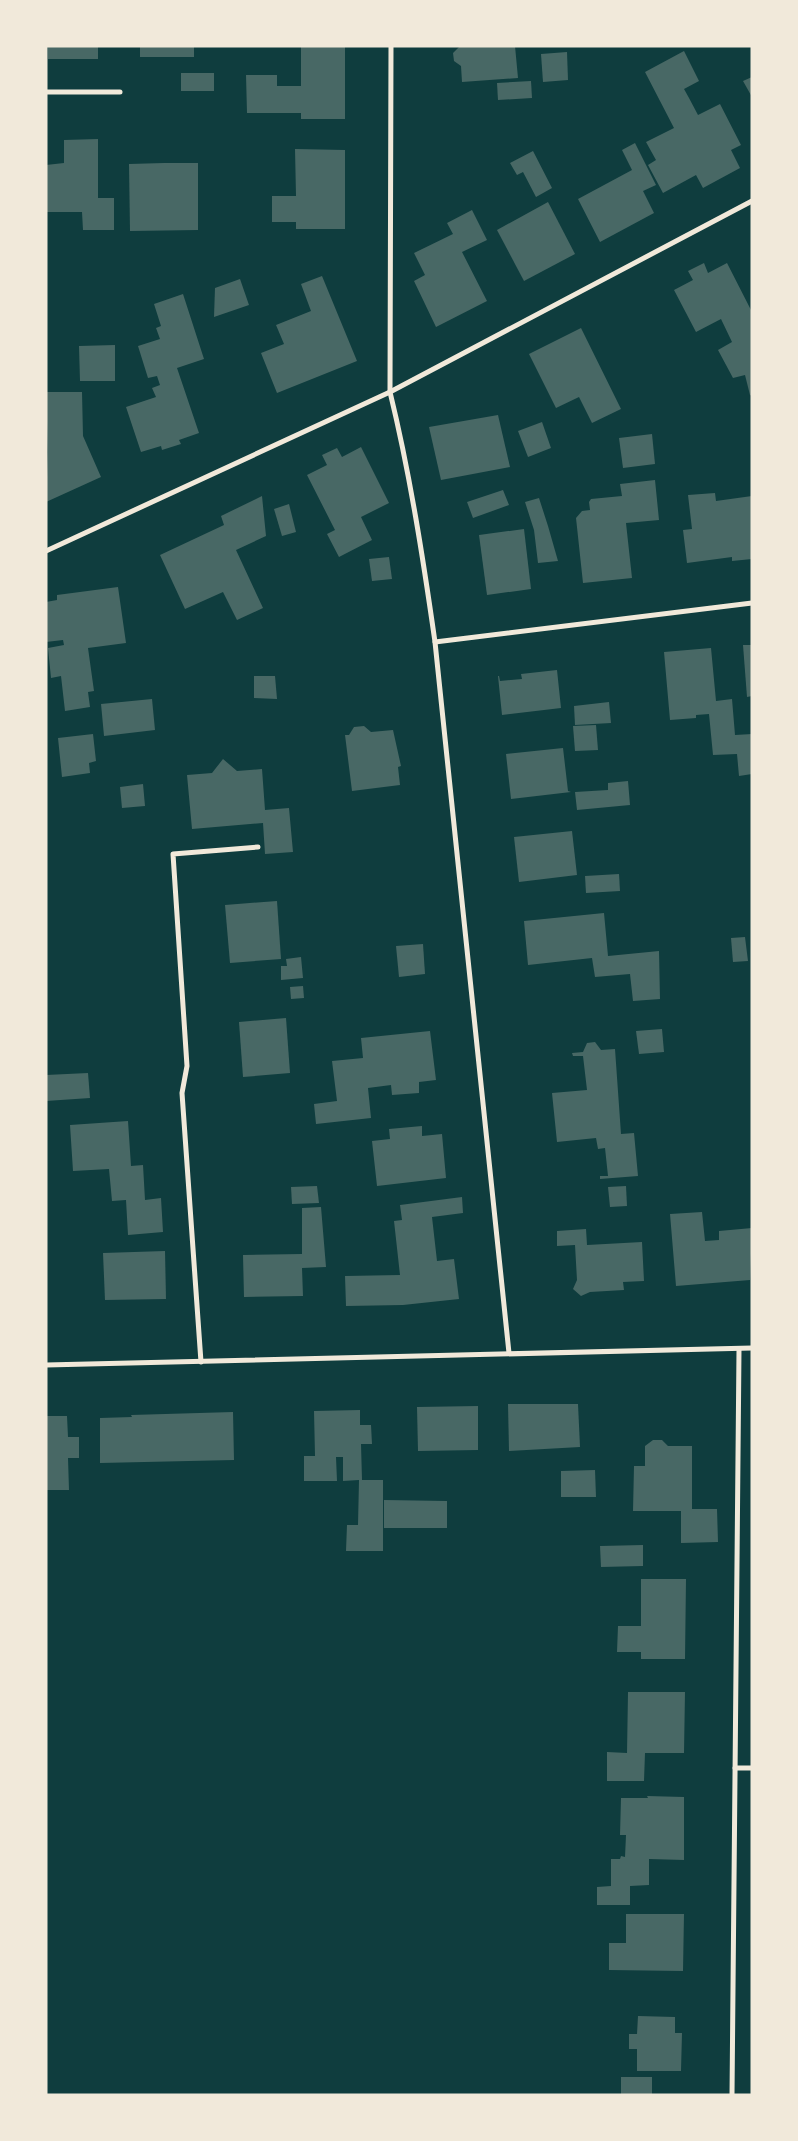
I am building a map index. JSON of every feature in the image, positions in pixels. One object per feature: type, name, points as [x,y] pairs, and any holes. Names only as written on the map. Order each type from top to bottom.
[{"type":"street","points":[[391,46],[390,392],[422,545],[435,642],[509,1353]]},
{"type":"street","points":[[46,92],[120,92]]},
{"type":"street","points":[[46,551],[390,392],[752,201]]},
{"type":"street","points":[[435,642],[752,603]]},
{"type":"street","points":[[201,1362],[182,1093],[187,1066],[173,854],[258,847]]},
{"type":"street","points":[[46,1365],[509,1353],[739,1350],[752,1348]]},
{"type":"street","points":[[732,2095],[739,1350]]},
{"type":"street","points":[[735,1768],[752,1768]]},
{"type":"building","points":[[48,46],[98,46],[98,59],[48,59]]},
{"type":"building","points":[[140,46],[194,46],[194,57],[140,57]]},
{"type":"building","points":[[301,46],[345,46],[345,119],[301,119],[301,113],[247,113],[246,75],[277,75],[277,86],[301,86]]},
{"type":"building","points":[[460,46],[515,46],[518,78],[462,82],[461,66],[454,61],[453,53]]},
{"type":"building","points":[[684,51],[699,81],[684,89],[698,115],[720,104],[741,145],[731,150],[740,168],[703,188],[696,175],[663,193],[648,165],[656,160],[646,142],[674,128],[645,72]]},
{"type":"building","points":[[567,52],[568,80],[543,82],[541,54]]},
{"type":"building","points":[[181,73],[214,73],[214,91],[181,91]]},
{"type":"building","points":[[752,77],[752,97],[743,81]]},
{"type":"building","points":[[531,81],[532,98],[498,100],[497,83]]},
{"type":"building","points":[[98,139],[98,198],[114,198],[114,230],[83,230],[82,212],[46,212],[46,165],[64,163],[64,140]]},
{"type":"building","points":[[635,143],[656,185],[643,191],[654,213],[600,242],[578,199],[632,170],[622,150]]},
{"type":"building","points":[[295,149],[345,150],[345,229],[296,229],[296,222],[272,222],[272,196],[296,196]]},
{"type":"building","points":[[533,151],[552,188],[536,197],[523,172],[517,175],[510,163]]},
{"type":"building","points":[[198,163],[198,230],[130,231],[129,164]]},
{"type":"building","points":[[548,202],[575,254],[524,281],[497,230]]},
{"type":"building","points":[[472,210],[487,240],[462,252],[487,301],[436,327],[414,281],[425,275],[414,253],[453,234],[447,223]]},
{"type":"building","points":[[704,263],[708,273],[727,263],[752,312],[752,396],[750,395],[745,375],[733,378],[718,350],[732,342],[721,319],[696,332],[674,290],[693,280],[688,271]]},
{"type":"building","points":[[322,276],[357,361],[277,393],[261,353],[284,344],[276,325],[311,311],[301,284]]},
{"type":"building","points":[[240,279],[249,305],[214,317],[215,288]]},
{"type":"building","points":[[183,294],[204,359],[177,368],[199,433],[179,440],[181,444],[162,450],[161,446],[141,452],[126,407],[156,397],[152,388],[160,385],[157,376],[148,378],[138,346],[160,339],[156,328],[161,326],[154,304]]},
{"type":"building","points":[[581,328],[621,409],[592,423],[579,397],[556,408],[529,354]]},
{"type":"building","points":[[115,345],[115,381],[80,381],[79,346]]},
{"type":"building","points":[[46,392],[82,392],[83,436],[101,477],[46,502],[48,452]]},
{"type":"building","points":[[498,415],[510,467],[441,480],[429,427]]},
{"type":"building","points":[[542,422],[551,448],[528,457],[518,431]]},
{"type":"building","points":[[652,434],[655,464],[623,468],[619,438]]},
{"type":"building","points":[[361,447],[389,503],[361,517],[372,540],[339,557],[327,534],[335,530],[307,475],[327,465],[322,455],[337,448],[342,457]]},
{"type":"building","points":[[655,480],[659,520],[626,523],[632,578],[583,583],[576,518],[582,511],[590,510],[589,502],[591,499],[622,496],[620,484]]},
{"type":"building","points":[[503,490],[509,505],[473,518],[467,502]]},
{"type":"building","points":[[715,493],[716,501],[752,496],[752,559],[732,561],[732,557],[687,563],[683,530],[692,529],[688,495]]},
{"type":"building","points":[[262,496],[266,536],[236,550],[263,608],[237,620],[223,592],[185,609],[160,555],[224,525],[221,516]]},
{"type":"building","points":[[539,498],[558,561],[538,563],[534,530],[525,502]]},
{"type":"building","points":[[289,504],[296,532],[282,536],[274,509]]},
{"type":"building","points":[[524,529],[531,589],[487,595],[479,535]]},
{"type":"building","points":[[389,557],[392,579],[372,581],[369,559]]},
{"type":"building","points":[[118,587],[126,643],[88,648],[94,691],[88,692],[90,707],[65,711],[61,676],[51,678],[48,648],[64,645],[63,640],[46,642],[46,602],[57,600],[57,595]]},
{"type":"building","points":[[743,645],[752,645],[752,696],[747,697]]},
{"type":"building","points":[[711,648],[716,701],[732,699],[735,735],[752,734],[752,774],[739,776],[737,754],[713,755],[709,714],[696,715],[696,718],[670,720],[664,652]]},
{"type":"building","points":[[557,670],[561,708],[502,715],[498,676],[500,681],[522,679],[521,674]]},
{"type":"building","points":[[254,676],[275,676],[277,699],[254,698]]},
{"type":"building","points":[[152,699],[155,730],[104,736],[101,704]]},
{"type":"building","points":[[609,702],[611,723],[575,725],[574,706]]},
{"type":"building","points":[[596,725],[598,750],[575,751],[573,726]]},
{"type":"building","points":[[364,726],[371,732],[393,730],[401,766],[398,767],[400,785],[352,791],[345,735],[349,735],[354,727]]},
{"type":"building","points":[[93,734],[96,761],[89,763],[90,773],[62,777],[58,738]]},
{"type":"building","points":[[563,748],[568,791],[571,792],[511,799],[506,754]]},
{"type":"building","points":[[223,759],[237,771],[262,769],[265,810],[289,808],[293,852],[265,854],[263,823],[192,829],[187,775],[212,773]]},
{"type":"building","points":[[628,781],[630,805],[577,810],[575,792],[608,790],[608,783]]},
{"type":"building","points":[[143,784],[145,806],[122,808],[120,787]]},
{"type":"building","points":[[572,831],[577,875],[519,882],[514,837]]},
{"type":"building","points":[[619,874],[620,891],[586,893],[585,876]]},
{"type":"building","points":[[277,901],[281,959],[230,963],[225,905]]},
{"type":"building","points":[[604,913],[608,956],[659,951],[660,999],[633,1001],[630,974],[595,977],[592,958],[528,965],[524,921]]},
{"type":"building","points":[[745,937],[748,961],[733,962],[731,938]]},
{"type":"building","points":[[423,944],[425,974],[399,977],[396,946]]},
{"type":"building","points":[[301,957],[303,978],[281,980],[281,966],[287,966],[286,959]]},
{"type":"building","points":[[303,986],[304,998],[291,999],[290,987]]},
{"type":"building","points":[[286,1018],[290,1073],[243,1077],[239,1022]]},
{"type":"building","points":[[662,1029],[664,1052],[639,1054],[636,1031]]},
{"type":"building","points":[[430,1031],[436,1080],[419,1082],[419,1093],[392,1095],[391,1085],[368,1088],[371,1118],[316,1124],[314,1104],[337,1101],[332,1061],[363,1058],[361,1038]]},
{"type":"building","points":[[595,1042],[601,1050],[615,1049],[621,1134],[634,1133],[638,1176],[600,1179],[600,1176],[608,1176],[605,1148],[598,1149],[596,1138],[557,1142],[552,1093],[587,1090],[583,1056],[573,1056],[572,1053],[583,1052],[587,1043]]},
{"type":"building","points":[[88,1073],[90,1098],[46,1101],[46,1075]]},
{"type":"building","points":[[128,1121],[131,1166],[143,1165],[145,1200],[161,1198],[163,1232],[128,1235],[126,1200],[112,1201],[109,1169],[73,1171],[70,1125]]},
{"type":"building","points":[[422,1126],[422,1136],[442,1134],[446,1178],[377,1186],[372,1141],[390,1139],[389,1129]]},
{"type":"building","points":[[317,1186],[319,1203],[292,1204],[291,1187]]},
{"type":"building","points":[[626,1186],[627,1206],[610,1207],[608,1187]]},
{"type":"building","points":[[462,1197],[463,1213],[432,1217],[437,1261],[454,1259],[459,1299],[403,1305],[346,1306],[345,1276],[400,1275],[394,1221],[402,1220],[400,1205]]},
{"type":"building","points":[[321,1207],[326,1267],[302,1268],[303,1296],[244,1297],[243,1255],[302,1254],[302,1208]]},
{"type":"building","points":[[702,1212],[705,1241],[719,1240],[719,1231],[752,1228],[750,1280],[676,1286],[670,1214]]},
{"type":"building","points":[[586,1229],[587,1245],[642,1242],[644,1281],[623,1282],[624,1290],[590,1292],[581,1296],[573,1289],[577,1280],[575,1245],[557,1246],[557,1231]]},
{"type":"building","points":[[165,1251],[166,1299],[105,1300],[103,1253]]},
{"type":"building","points":[[508,1404],[578,1404],[580,1447],[509,1451]]},
{"type":"building","points":[[478,1406],[478,1450],[418,1451],[417,1407]]},
{"type":"building","points":[[360,1410],[360,1425],[371,1425],[372,1444],[361,1444],[362,1480],[383,1480],[383,1551],[346,1551],[347,1525],[358,1525],[359,1480],[343,1481],[343,1457],[336,1457],[337,1481],[304,1481],[304,1456],[315,1456],[314,1411]]},
{"type":"building","points":[[233,1412],[234,1460],[100,1463],[100,1418],[132,1417],[131,1415]]},
{"type":"building","points":[[46,1416],[67,1416],[68,1437],[79,1437],[79,1458],[68,1458],[69,1490],[46,1490]]},
{"type":"building","points":[[653,1440],[662,1440],[668,1446],[692,1446],[692,1509],[717,1509],[718,1542],[681,1543],[681,1511],[633,1511],[634,1466],[645,1466],[645,1446]]},
{"type":"building","points":[[595,1470],[596,1497],[561,1497],[561,1471]]},
{"type":"building","points":[[384,1500],[447,1501],[447,1528],[384,1528]]},
{"type":"building","points":[[643,1545],[643,1566],[601,1567],[600,1546]]},
{"type":"building","points":[[641,1579],[686,1579],[685,1659],[641,1659],[641,1652],[617,1652],[618,1626],[641,1626]]},
{"type":"building","points":[[628,1692],[685,1692],[684,1753],[645,1753],[644,1781],[607,1781],[607,1752],[627,1753]]},
{"type":"building","points":[[647,1796],[684,1797],[684,1860],[649,1859],[649,1885],[630,1886],[630,1905],[597,1905],[597,1887],[611,1886],[611,1859],[620,1859],[621,1856],[625,1857],[626,1835],[620,1835],[621,1798],[648,1798]]},
{"type":"building","points":[[626,1914],[684,1914],[683,1971],[609,1970],[609,1943],[626,1943]]},
{"type":"building","points":[[638,2016],[675,2017],[675,2033],[682,2033],[681,2071],[637,2071],[637,2049],[629,2049],[629,2034],[637,2034]]},
{"type":"building","points":[[621,2077],[652,2077],[652,2094],[621,2094]]}]
